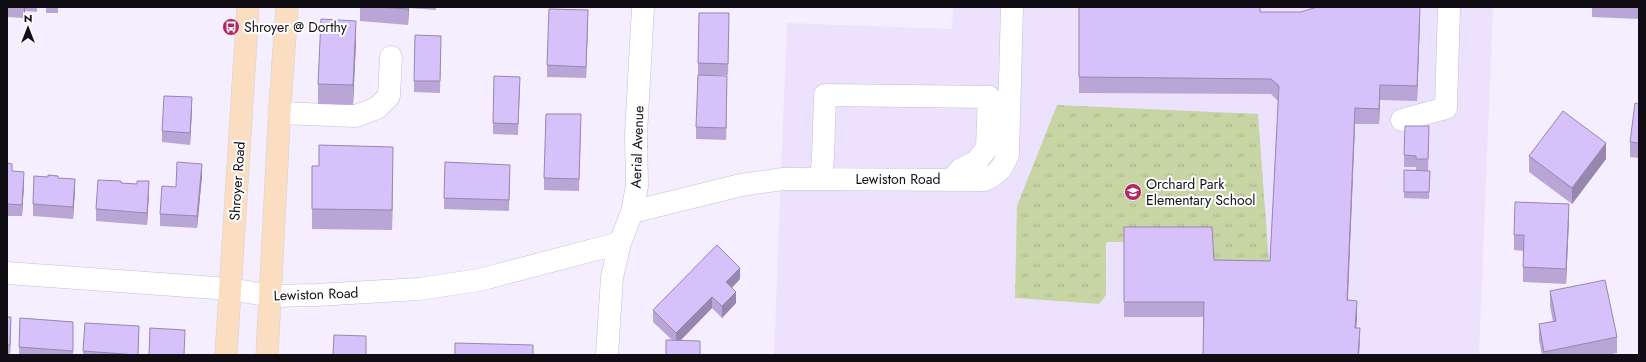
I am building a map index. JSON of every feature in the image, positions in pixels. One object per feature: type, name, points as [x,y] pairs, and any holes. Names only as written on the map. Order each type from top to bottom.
[{"type":"main road","name":"Shroyer Road","points":[[226,355],[248,7]]},
{"type":"main road","points":[[267,355],[287,7]]},
{"type":"street","name":"Aerial Avenue","points":[[607,355],[612,276],[620,243],[632,212],[637,186],[636,134],[643,7]]},
{"type":"street","name":"Lewiston Road","points":[[632,212],[741,185],[783,180],[984,180],[995,175],[1004,165],[1008,154],[1012,7]]},
{"type":"street","points":[[1402,120],[1446,108],[1449,7]]},
{"type":"street","points":[[280,113],[356,116],[377,108],[389,96],[391,57]]},
{"type":"street","points":[[821,179],[825,95],[989,97],[987,148],[977,161],[961,169],[952,180]]},
{"type":"street","name":"Lewiston Road","points":[[7,273],[230,289],[271,296],[316,295],[419,289],[479,280],[620,243]]},
{"type":"shaded area","name":"Orchard Park Elementary School","points":[[953,7],[1493,7],[1479,355],[774,355],[787,23],[952,29]]},
{"type":"green space","points":[[1057,105],[1258,114],[1270,277],[1213,275],[1212,242],[1106,242],[1106,295],[1099,304],[1015,298],[1017,206]]},
{"type":"building","points":[[377,7],[408,7],[408,9]]},
{"type":"building","points":[[1079,7],[1260,7],[1260,12],[1301,12],[1317,7],[1420,7],[1417,86],[1380,85],[1379,109],[1355,108],[1347,300],[1357,301],[1355,328],[1360,328],[1358,355],[1203,355],[1204,302],[1124,302],[1124,227],[1212,227],[1214,260],[1270,261],[1279,86],[1271,79],[1079,77]]},
{"type":"building","points":[[549,9],[588,10],[586,67],[547,65]]},
{"type":"building","points":[[699,13],[729,13],[728,64],[698,63]]},
{"type":"building","points":[[321,19],[356,21],[353,85],[318,84]]},
{"type":"building","points":[[415,35],[441,36],[440,81],[414,81]]},
{"type":"building","points":[[698,75],[727,76],[726,128],[696,127]]},
{"type":"building","points":[[494,76],[520,77],[518,124],[493,123]]},
{"type":"building","points":[[164,96],[192,97],[190,133],[162,131]]},
{"type":"building","points":[[1635,103],[1639,104],[1639,143],[1630,142]]},
{"type":"building","points":[[1563,111],[1606,143],[1572,188],[1529,156]]},
{"type":"building","points":[[546,114],[581,114],[579,179],[544,178]]},
{"type":"building","points":[[1405,126],[1429,126],[1428,159],[1416,159],[1416,156],[1404,155]]},
{"type":"building","points":[[319,145],[393,147],[392,210],[312,209],[312,166],[319,166]]},
{"type":"building","points":[[177,162],[202,164],[197,216],[160,214],[162,186],[176,187]]},
{"type":"building","points":[[445,162],[510,165],[509,200],[444,198]]},
{"type":"building","points":[[7,163],[12,164],[12,171],[24,172],[22,205],[7,204]]},
{"type":"building","points":[[1404,170],[1430,171],[1429,192],[1404,192]]},
{"type":"building","points":[[48,175],[58,176],[58,178],[75,179],[73,207],[33,204],[34,176],[48,177]]},
{"type":"building","points":[[98,180],[121,181],[121,183],[137,184],[137,181],[149,181],[147,213],[96,209]]},
{"type":"building","points":[[1515,202],[1569,204],[1566,269],[1523,267],[1524,235],[1514,235]]},
{"type":"building","points":[[717,245],[740,268],[726,282],[736,292],[722,306],[712,297],[676,333],[653,310]]},
{"type":"building","points":[[1605,280],[1617,337],[1544,352],[1539,324],[1556,321],[1550,291]]},
{"type":"building","points":[[7,317],[11,317],[10,345],[7,345]]},
{"type":"building","points":[[20,318],[73,322],[73,351],[19,347]]},
{"type":"building","points":[[85,323],[139,326],[138,355],[83,351]]},
{"type":"building","points":[[150,328],[185,330],[184,355],[149,355]]},
{"type":"building","points":[[334,335],[366,336],[366,355],[333,355]]},
{"type":"building","points":[[666,340],[700,341],[700,355],[666,355]]},
{"type":"building","points":[[455,343],[533,345],[533,355],[455,355]]},
{"type":"place","name":"Shroyer @ Dorthy","points":[[231,27]]},
{"type":"place","name":"Orchard Park Elementary School","points":[[1133,192]]}]
